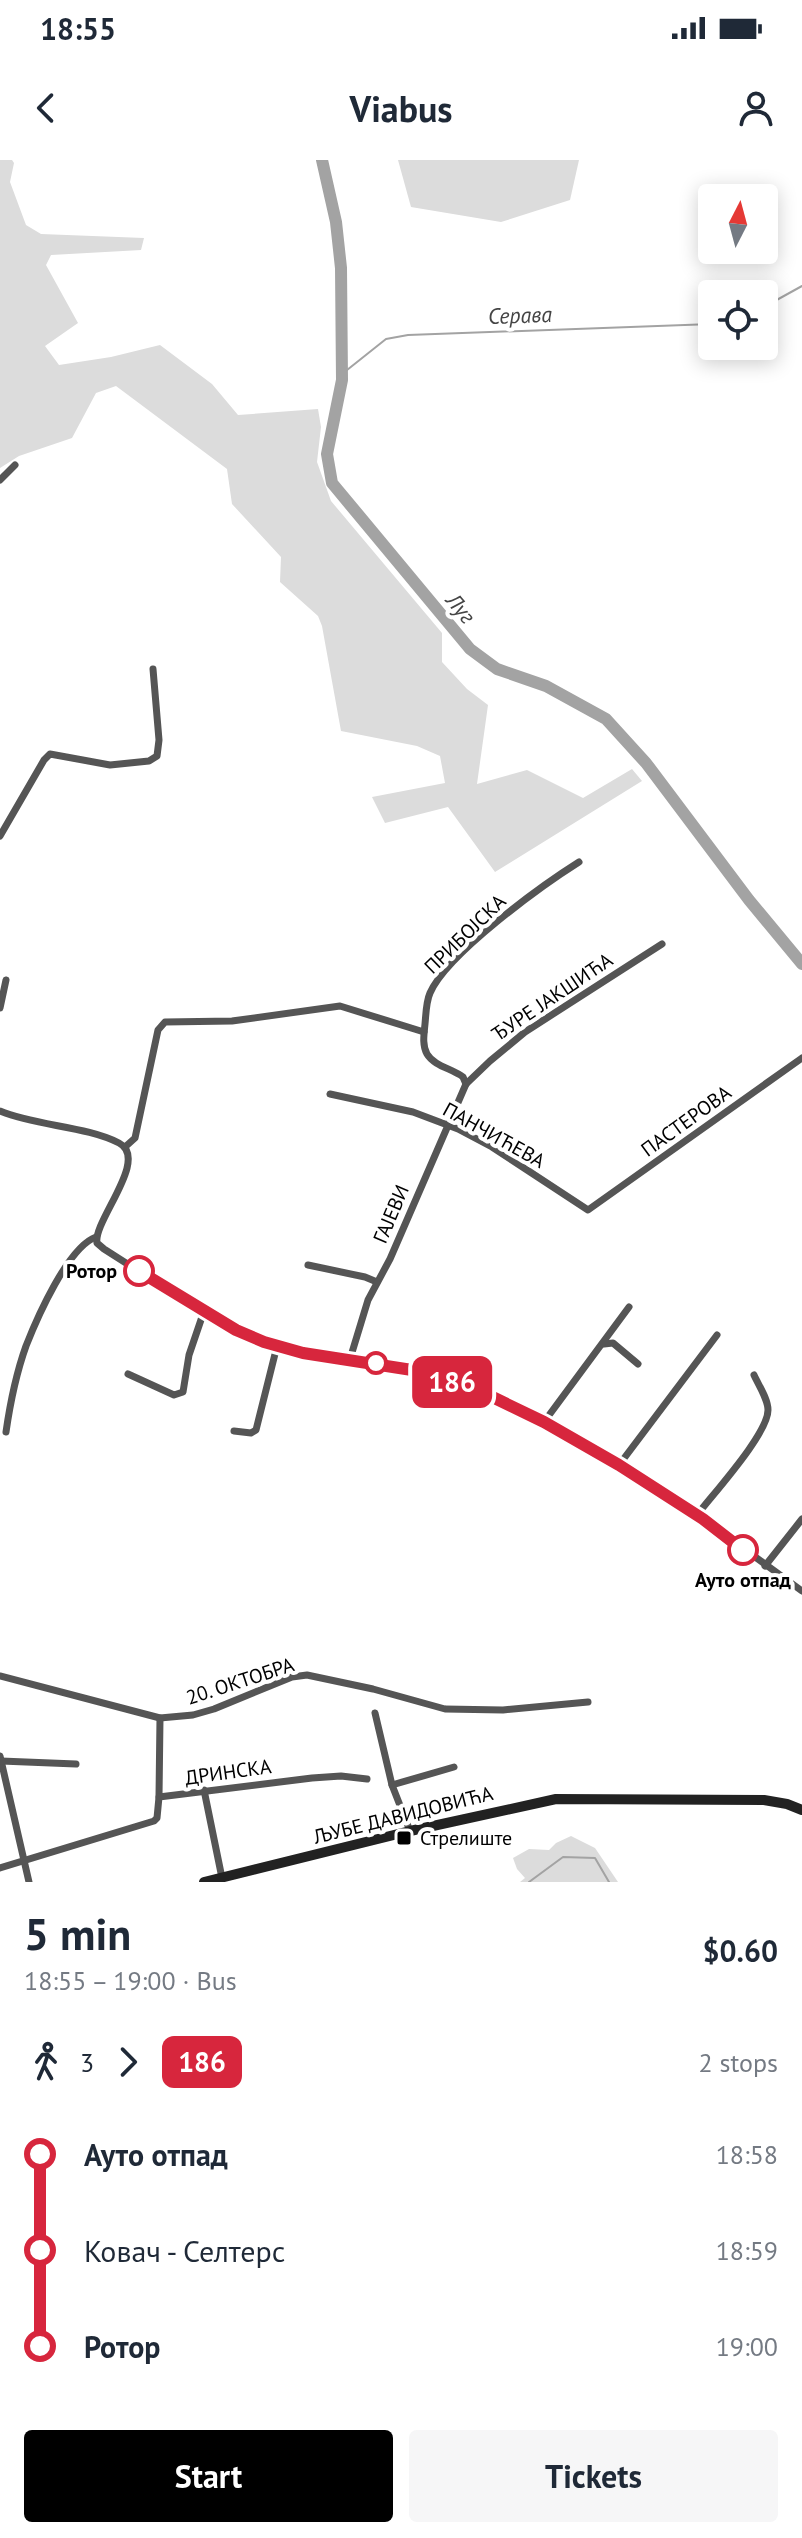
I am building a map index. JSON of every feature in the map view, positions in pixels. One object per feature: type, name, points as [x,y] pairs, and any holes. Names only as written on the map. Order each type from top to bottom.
[{"type":"main road","name":"ЉУБЕ ДАВИДОВИЋА","points":[[204,1882],[410,1831],[565,1798],[764,1800],[802,1810]]},
{"type":"street","points":[[0,480],[15,465]]},
{"type":"street","points":[[0,836],[50,754],[110,765],[149,761],[157,756],[159,740],[153,669]]},
{"type":"street","name":"ПРИБОЈСКА","points":[[424,1032],[428,997],[443,974],[503,917],[579,862]]},
{"type":"street","name":"ЂУРЕ ЈАКШИЋА","points":[[466,1084],[525,1032],[662,944]]},
{"type":"street","points":[[0,1008],[6,980]]},
{"type":"street","points":[[125,1147],[135,1138],[158,1030],[165,1022],[232,1021],[340,1006],[424,1032],[424,1047],[430,1059],[460,1074],[466,1084]]},
{"type":"street","name":"ПАСТЕРОВА","points":[[588,1210],[802,1058]]},
{"type":"street","name":"ГАЈЕВИ","points":[[350,1359],[368,1300],[390,1259],[466,1084]]},
{"type":"street","name":"ПАНЧИЋЕВА","points":[[330,1094],[413,1112],[447,1125],[492,1147],[588,1210]]},
{"type":"street","points":[[0,1111],[87,1133],[125,1147],[129,1154],[128,1165],[96,1237],[97,1243],[204,1311],[236,1330],[277,1346],[412,1370],[480,1391],[544,1422],[619,1465],[697,1515],[802,1591]]},
{"type":"street","points":[[6,1432],[26,1347],[66,1266],[88,1240],[96,1237]]},
{"type":"street","points":[[308,1265],[377,1282]]},
{"type":"street","points":[[544,1422],[629,1307]]},
{"type":"street","points":[[128,1374],[174,1395],[183,1392],[189,1355],[204,1311]]},
{"type":"street","points":[[619,1465],[717,1335]]},
{"type":"street","points":[[604,1344],[613,1343],[638,1364]]},
{"type":"street","points":[[234,1431],[251,1433],[256,1430],[277,1346]]},
{"type":"street","points":[[697,1515],[766,1422],[767,1404],[754,1375]]},
{"type":"street","points":[[765,1566],[802,1519]]},
{"type":"street","name":"20. ОКТОБРА","points":[[0,1676],[160,1718],[193,1715],[214,1709],[292,1677],[307,1675],[445,1709],[503,1710],[588,1702]]},
{"type":"street","points":[[375,1713],[392,1785],[410,1831]]},
{"type":"street","points":[[159,1797],[160,1718]]},
{"type":"street","points":[[29,1882],[1,1759],[76,1764]]},
{"type":"street","points":[[392,1785],[454,1767]]},
{"type":"street","name":"ДРИНСКА","points":[[23,1861],[154,1821],[159,1797],[312,1778],[341,1776],[367,1779]]},
{"type":"street","points":[[204,1790],[222,1878]]},
{"type":"street","points":[[0,1868],[23,1861]]},
{"type":"shaded area","points":[[0,160],[12,160],[14,163],[10,182],[26,225],[41,234],[144,238],[141,250],[51,255],[46,265],[78,323],[45,346],[59,365],[160,345],[212,384],[238,415],[318,409],[321,427],[317,462],[331,501],[442,633],[442,662],[467,689],[488,705],[477,784],[527,770],[583,798],[632,769],[642,781],[495,872],[448,807],[385,823],[372,797],[445,783],[440,756],[417,746],[341,731],[318,616],[280,582],[281,557],[232,504],[227,469],[116,386],[96,393],[72,438],[19,456],[0,468]]},
{"type":"shaded area","points":[[398,160],[579,160],[570,200],[501,222],[411,207]]},
{"type":"shaded area","points":[[571,1836],[595,1848],[618,1882],[520,1882],[525,1878],[513,1858],[529,1849],[549,1850]]},
{"type":"waterway","name":"Луг","points":[[322,160],[336,222],[341,268],[342,380],[327,454],[332,483],[470,649],[497,669],[546,686],[606,719],[646,763],[749,900],[802,964]]},
{"type":"waterway","name":"Серава","points":[[778,299],[802,286]]},
{"type":"waterway","name":"Серава","points":[[342,374],[386,339],[408,335],[698,325]]},
{"type":"waterway","points":[[529,1882],[563,1857],[595,1858],[609,1882]]},
{"type":"bus line","name":"186","points":[[139,1271],[236,1330],[264,1342],[303,1353],[412,1370],[480,1391],[544,1422],[619,1465],[703,1519],[743,1550]]},
{"type":"place","name":"Ротор","points":[[139,1271]]},
{"type":"place","name":"Ауто отпад","points":[[743,1550]]},
{"type":"place","name":"Стрелиште","points":[[404,1838]]}]
